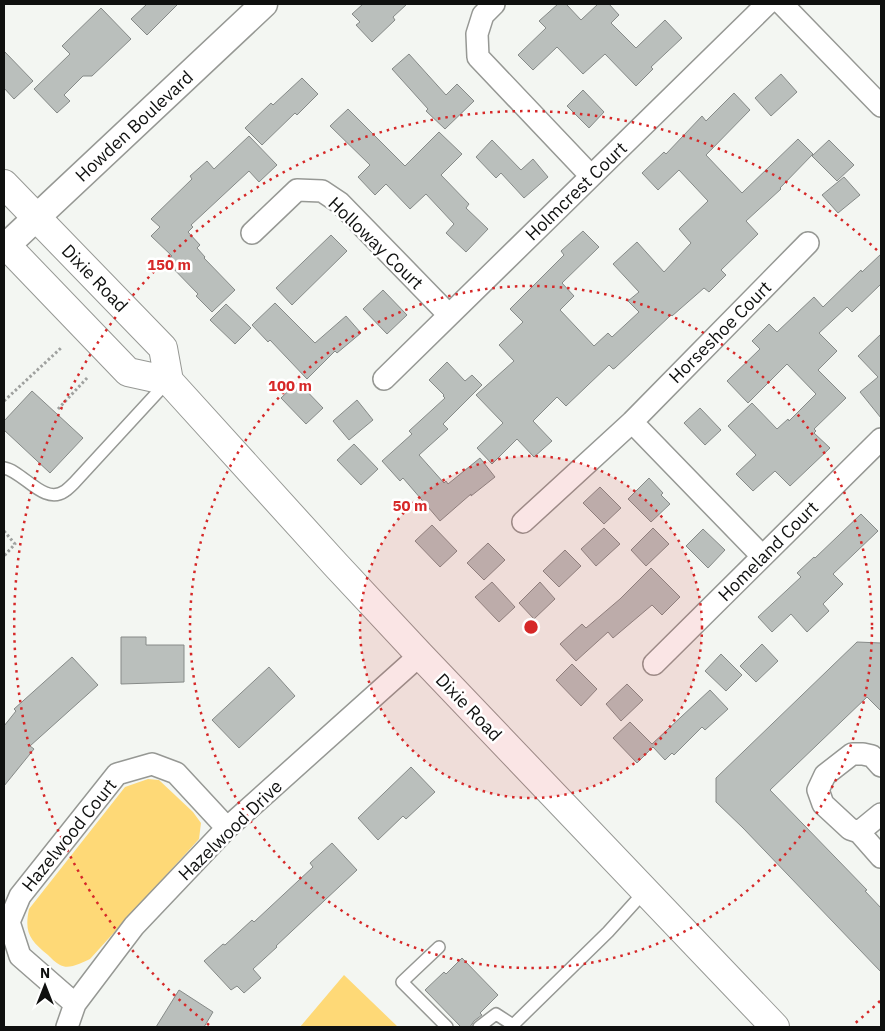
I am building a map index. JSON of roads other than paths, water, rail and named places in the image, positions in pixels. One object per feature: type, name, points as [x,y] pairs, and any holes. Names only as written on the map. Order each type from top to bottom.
[{"type":"main road","name":"Dixie Road","points":[[4,184],[163,348],[169,381],[420,655],[775,1027]]},
{"type":"main road","points":[[5,246],[128,372],[169,381]]},
{"type":"street","name":"Howden Boulevard","points":[[5,246],[264,4]]},
{"type":"street","points":[[494,4],[483,15],[477,34],[478,57],[591,176]]},
{"type":"street","name":"Holmcrest Court","points":[[384,379],[767,4]]},
{"type":"street","points":[[782,4],[881,106]]},
{"type":"street","name":"Holloway Court","points":[[252,233],[297,190],[322,191],[340,203],[449,315]]},
{"type":"street","name":"Horseshoe Court","points":[[523,522],[632,422],[808,243]]},
{"type":"street","points":[[632,422],[762,556]]},
{"type":"street","name":"Homeland Court","points":[[654,664],[881,439]]},
{"type":"street","name":"Hazelwood Drive","points":[[67,1027],[75,1004],[134,926],[227,828],[420,655]]},
{"type":"street","points":[[881,766],[872,756],[852,754],[825,775],[818,790],[823,804],[850,829],[859,832],[881,857]]},
{"type":"street","name":"Hazelwood Court","points":[[75,1004],[20,956],[8,922],[20,896],[117,774],[152,764],[176,773],[227,828]]},
{"type":"street","points":[[859,832],[881,814]]},
{"type":"lane","points":[[4,468],[14,472],[43,492],[54,495],[64,492],[169,381]]},
{"type":"lane","points":[[479,1027],[496,1014],[513,1025],[608,932],[645,891]]},
{"type":"lane","points":[[439,947],[402,982],[447,1027]]}]
